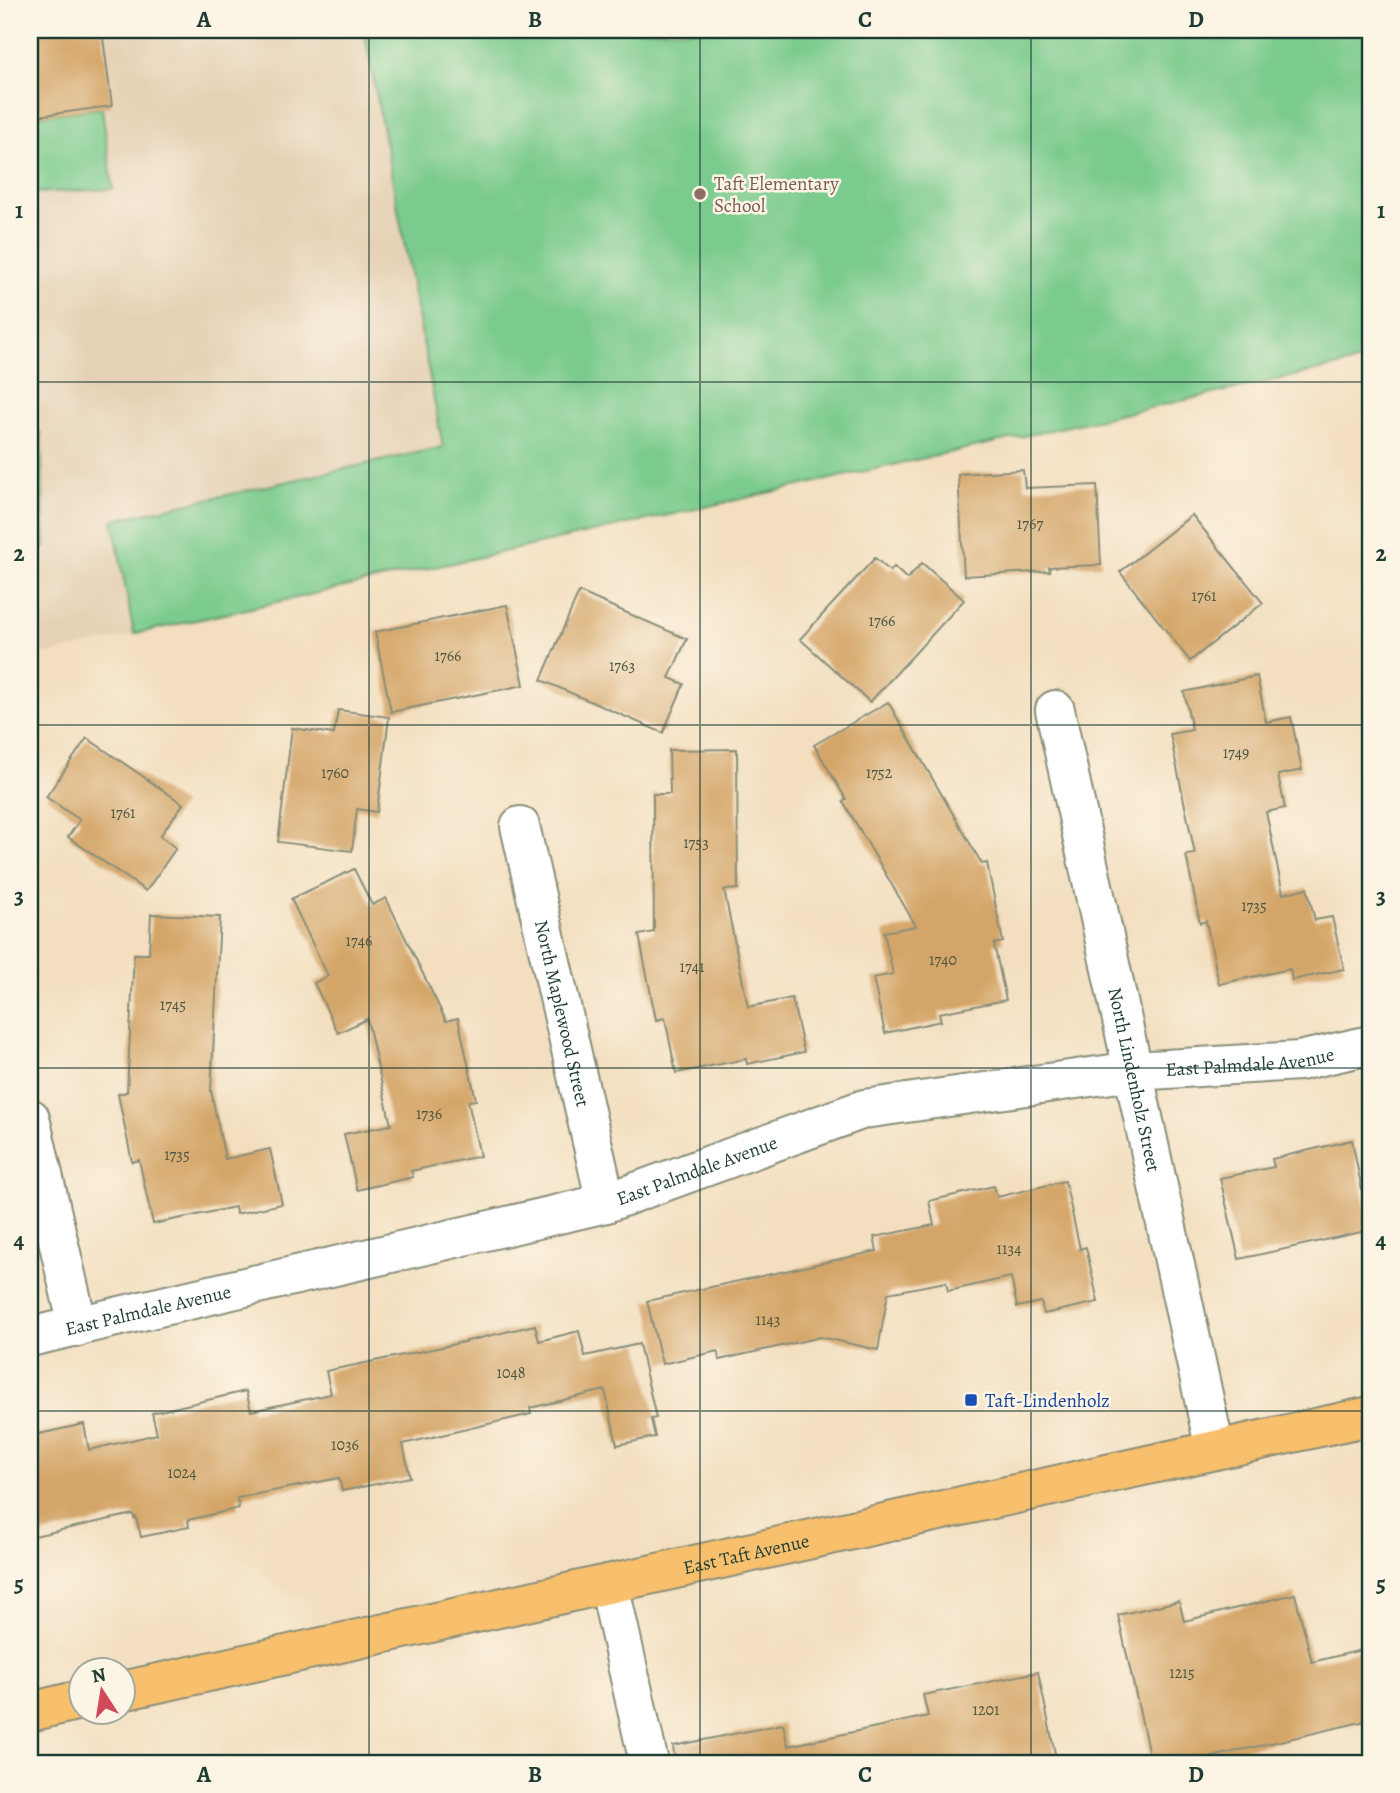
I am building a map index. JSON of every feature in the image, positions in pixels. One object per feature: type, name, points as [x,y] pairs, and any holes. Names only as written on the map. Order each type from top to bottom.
[{"type":"main road","name":"East Taft Avenue","points":[[136,1688],[1370,1416]]},
{"type":"main road","points":[[30,1712],[66,1703]]},
{"type":"street","name":"North Lindenholz Street","points":[[1055,710],[1215,1450]]},
{"type":"street","name":"North Maplewood Street","points":[[520,826],[606,1203]]},
{"type":"street","name":"East Palmdale Avenue","points":[[30,1337],[606,1203],[864,1109],[1133,1071],[1299,1061],[1370,1045]]},
{"type":"street","points":[[30,1118],[78,1327]]},
{"type":"street","points":[[609,1584],[649,1763]]},
{"type":"shaded area","name":"Taft Elementary School","points":[[30,30],[1370,30],[1370,359],[30,658]]},
{"type":"green space","name":"Taft Elementary School","points":[[364,30],[1370,30],[1370,359],[134,634],[113,520],[443,447]]},
{"type":"green space","points":[[102,108],[113,189],[30,193],[30,117]]},
{"type":"green space","points":[[41,433],[45,548],[30,552],[30,434]]},
{"type":"building","points":[[30,30],[102,30],[112,106],[30,117]]},
{"type":"building","points":[[1023,470],[1025,488],[1097,485],[1101,565],[1049,567],[1050,571],[964,576],[958,474]]},
{"type":"building","points":[[1192,515],[1263,603],[1190,661],[1120,572]]},
{"type":"building","points":[[875,558],[890,571],[894,567],[907,579],[922,563],[964,600],[870,702],[800,639]]},
{"type":"building","points":[[579,592],[687,639],[669,678],[684,684],[663,733],[541,680]]},
{"type":"building","points":[[507,605],[524,685],[391,712],[375,632]]},
{"type":"building","points":[[1257,676],[1266,722],[1291,717],[1302,770],[1278,775],[1285,808],[1266,812],[1283,894],[1307,888],[1315,920],[1332,917],[1344,969],[1292,980],[1290,969],[1219,984],[1206,921],[1200,923],[1186,855],[1195,854],[1170,734],[1192,730],[1184,692]]},
{"type":"building","points":[[888,702],[982,864],[987,863],[1003,942],[994,944],[1006,1000],[939,1013],[941,1021],[885,1033],[873,978],[893,974],[884,932],[916,926],[843,801],[846,799],[814,745]]},
{"type":"building","points":[[338,710],[389,717],[377,812],[357,809],[352,851],[278,842],[292,728],[334,734]]},
{"type":"building","points":[[87,738],[183,804],[160,836],[176,848],[146,891],[68,837],[80,820],[46,797]]},
{"type":"building","points":[[737,749],[738,889],[724,890],[748,1007],[792,998],[804,1052],[747,1064],[746,1059],[676,1073],[665,1018],[656,1020],[639,935],[654,932],[653,794],[670,794],[669,750]]},
{"type":"building","points":[[354,869],[372,905],[386,898],[446,1021],[458,1018],[476,1100],[468,1101],[480,1156],[411,1171],[413,1177],[357,1190],[344,1134],[391,1125],[367,1019],[338,1033],[314,983],[328,976],[291,899]]},
{"type":"building","points":[[151,914],[220,917],[211,1091],[225,1159],[270,1149],[282,1204],[236,1214],[235,1207],[153,1224],[139,1160],[132,1162],[118,1094],[127,1092],[134,954],[149,954]]},
{"type":"building","points":[[1352,1140],[1370,1230],[1239,1259],[1220,1178],[1274,1167],[1272,1159]]},
{"type":"building","points":[[1065,1181],[1080,1249],[1086,1247],[1098,1302],[1044,1314],[1041,1302],[1017,1307],[1011,1277],[948,1291],[946,1282],[888,1293],[878,1350],[821,1337],[719,1360],[718,1351],[662,1364],[647,1301],[877,1251],[874,1237],[934,1225],[929,1201],[994,1186],[997,1197]]},
{"type":"building","points":[[535,1325],[539,1341],[579,1331],[585,1356],[639,1344],[656,1418],[651,1419],[655,1437],[617,1445],[605,1390],[530,1408],[531,1414],[403,1444],[410,1477],[342,1491],[339,1478],[237,1498],[239,1508],[188,1520],[189,1527],[141,1537],[133,1514],[30,1537],[30,1436],[84,1424],[89,1450],[157,1434],[152,1413],[246,1391],[251,1411],[331,1394],[326,1371]]},
{"type":"building","points":[[1295,1594],[1312,1662],[1370,1648],[1370,1720],[1186,1763],[1151,1763],[1118,1615],[1179,1601],[1184,1621]]},
{"type":"building","points":[[1038,1672],[1057,1763],[675,1763],[673,1746],[783,1724],[788,1746],[928,1716],[923,1695]]},
{"type":"place","name":"Taft Elementary School","points":[[700,194]]},
{"type":"place","name":"Taft-Lindenholz","points":[[971,1400]]}]
